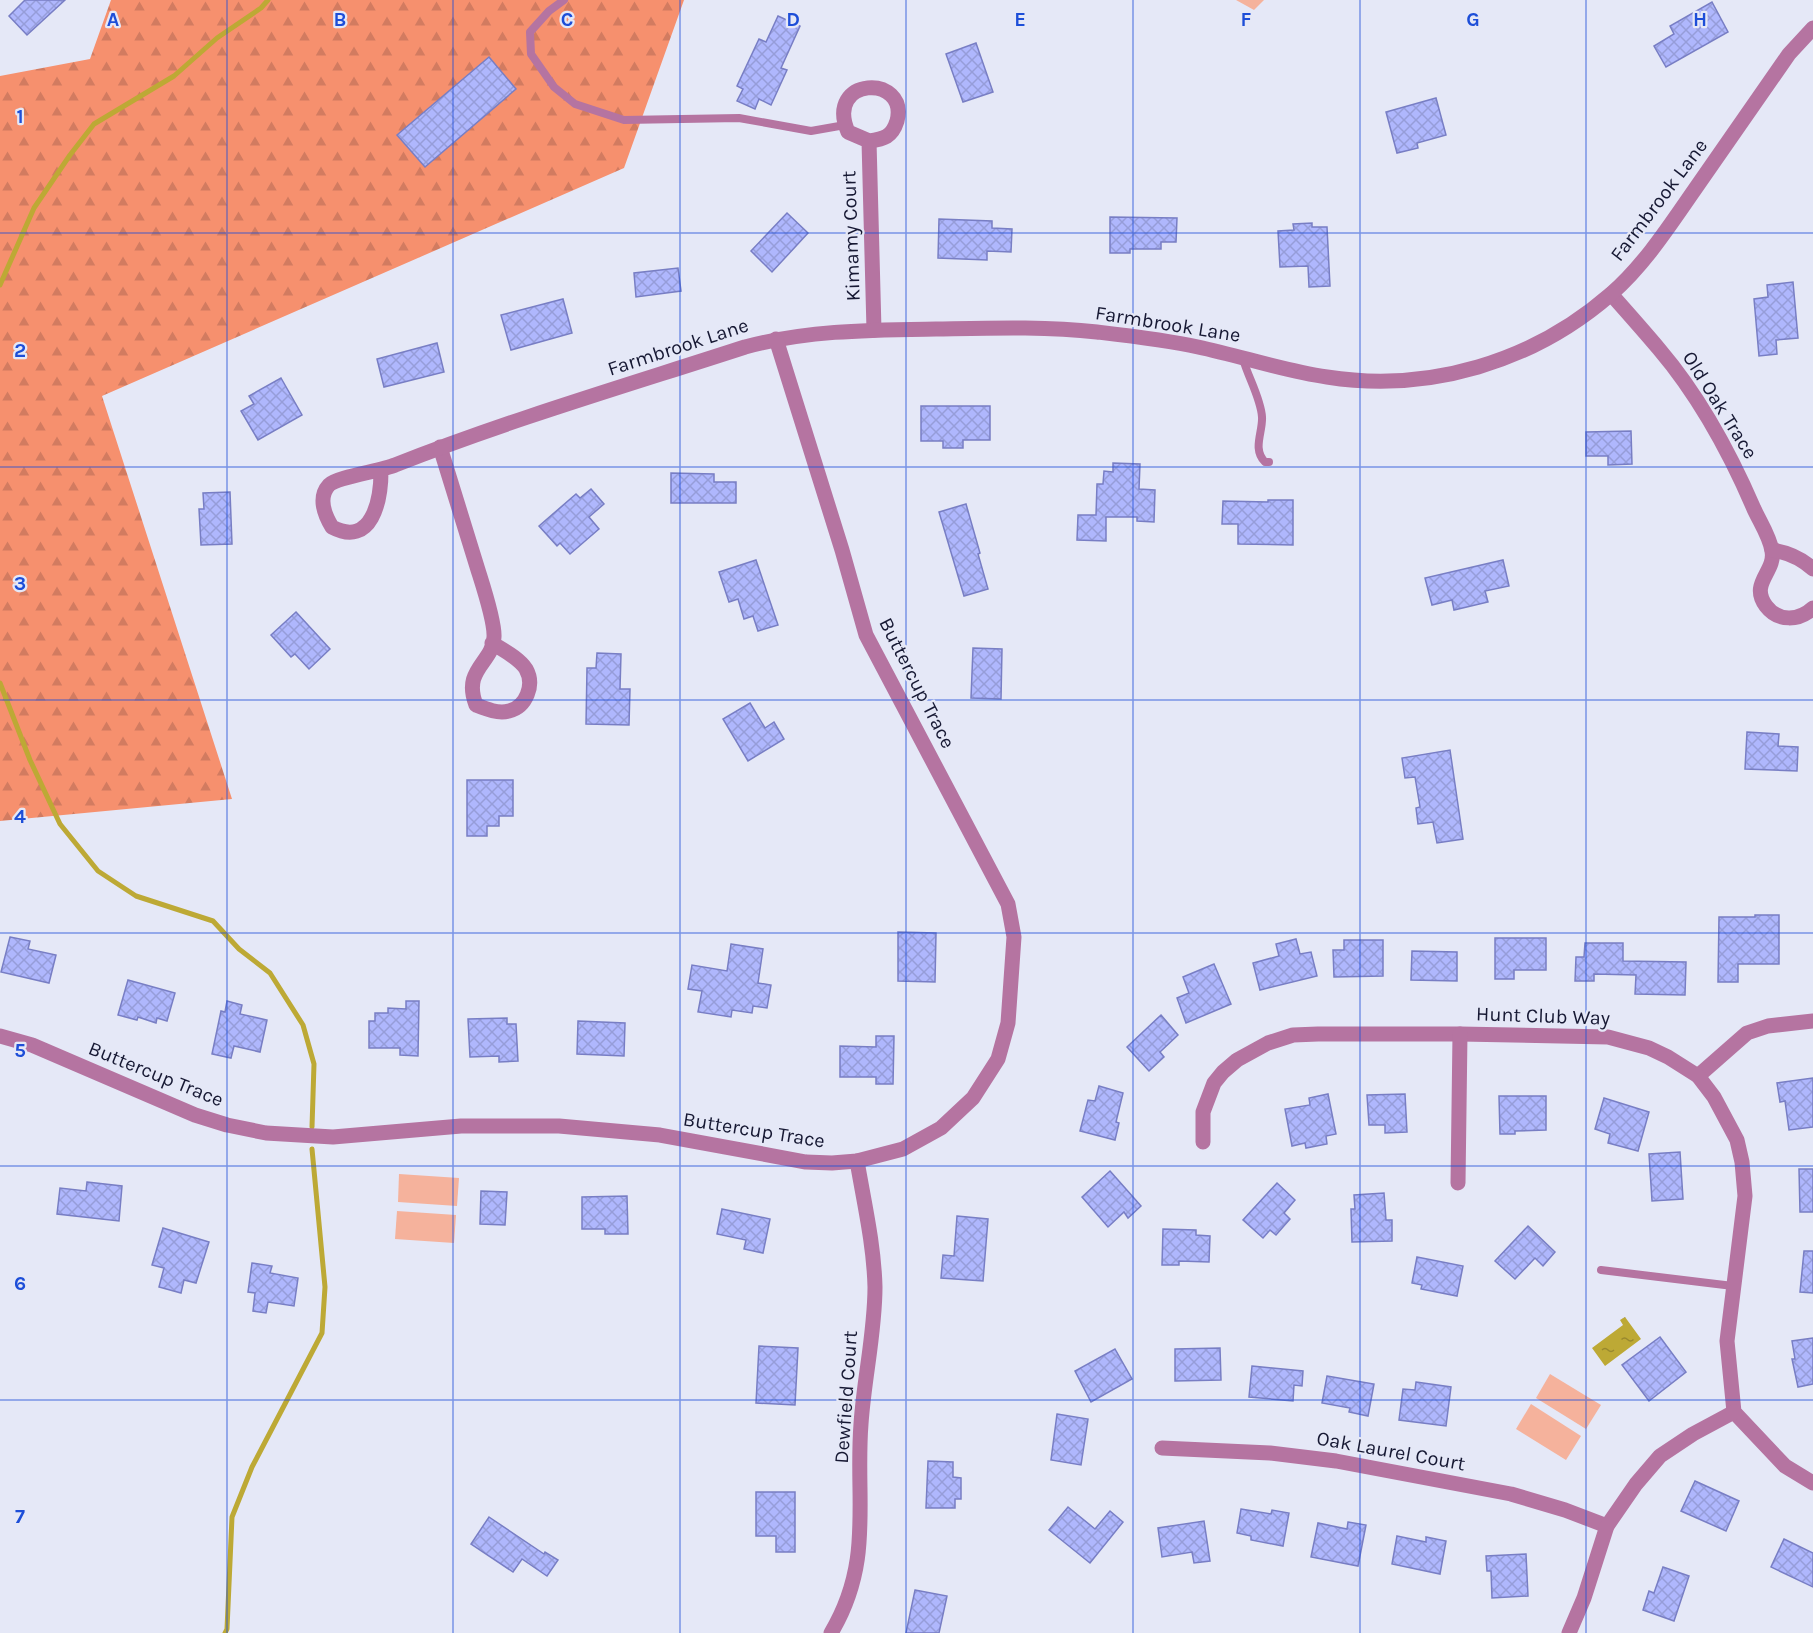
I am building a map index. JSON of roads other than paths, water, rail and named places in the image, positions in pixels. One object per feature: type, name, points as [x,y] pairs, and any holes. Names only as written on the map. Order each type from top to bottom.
[{"type":"street","name":"Farmbrook Lane","points":[[381,471],[381,490],[372,520],[364,529],[352,532],[332,527],[323,511],[324,494],[330,483],[381,471],[440,447],[745,347],[819,332],[1011,328],[1096,332],[1195,346],[1324,377],[1359,381],[1401,381],[1460,373],[1511,357],[1564,329],[1611,294],[1656,245],[1789,54],[1813,28]]},
{"type":"street","points":[[861,89],[884,90],[891,94],[897,105],[898,117],[895,129],[890,136],[884,139],[869,141],[848,132],[843,108],[849,97],[861,89]]},
{"type":"street","name":"Kimamy Court","points":[[869,141],[874,330]]},
{"type":"street","name":"Old Oak Trace","points":[[1611,294],[1660,350],[1705,414],[1740,477],[1772,550]]},
{"type":"street","name":"Buttercup Trace","points":[[0,1036],[32,1045],[195,1115],[227,1125],[266,1133],[333,1137],[461,1126],[559,1126],[660,1136],[806,1162],[832,1163],[857,1161],[903,1149],[941,1128],[973,1098],[998,1059],[1008,1023],[1014,937],[1008,904],[866,635],[776,339]]},
{"type":"street","points":[[440,447],[486,596],[494,638],[474,678],[473,696],[476,705],[487,709],[509,711],[524,702],[530,691],[530,681],[526,669],[492,643]]},
{"type":"street","points":[[1813,569],[1797,558],[1772,550],[1770,566],[1762,578],[1759,591],[1764,604],[1773,614],[1783,618],[1806,615],[1813,608]]},
{"type":"street","points":[[1698,1076],[1747,1033],[1768,1026],[1813,1021]]},
{"type":"street","points":[[1458,1183],[1460,1034]]},
{"type":"street","name":"Hunt Club Way","points":[[1203,1142],[1203,1112],[1214,1083],[1223,1072],[1237,1060],[1269,1042],[1293,1035],[1608,1036],[1649,1048],[1668,1057],[1698,1076],[1728,1120],[1737,1140],[1742,1162],[1745,1196],[1727,1341],[1734,1412]]},
{"type":"street","name":"Dewfield Court","points":[[831,1633],[852,1585],[860,1548],[861,1425],[875,1288],[872,1251],[857,1161]]},
{"type":"street","points":[[1569,1633],[1584,1598],[1606,1526],[1636,1484],[1660,1456],[1693,1434],[1734,1412],[1785,1466],[1813,1483]]},
{"type":"street","name":"Oak Laurel Court","points":[[1162,1448],[1270,1453],[1336,1461],[1511,1494],[1606,1526]]},
{"type":"lane","points":[[564,0],[549,11],[530,32],[531,54],[554,87],[575,104],[624,120],[739,118],[811,131],[845,124]]},
{"type":"lane","points":[[1242,357],[1248,378],[1260,403],[1262,416],[1262,431],[1258,448],[1260,457],[1265,462],[1269,462]]},
{"type":"lane","points":[[1601,1269],[1733,1286]]},
{"type":"water","points":[[1625,1317],[1641,1339],[1605,1366],[1592,1348],[1623,1325],[1620,1320]]},
{"type":"waterway","points":[[0,285],[34,208],[94,124],[174,76],[217,38],[261,8],[268,0]]},
{"type":"waterway","points":[[0,683],[30,760],[60,824],[98,871],[136,896],[213,921],[239,949],[270,973],[303,1025],[314,1064],[312,1127]]},
{"type":"waterway","points":[[225,1633],[232,1517],[252,1467],[322,1333],[325,1287],[312,1149]]}]
